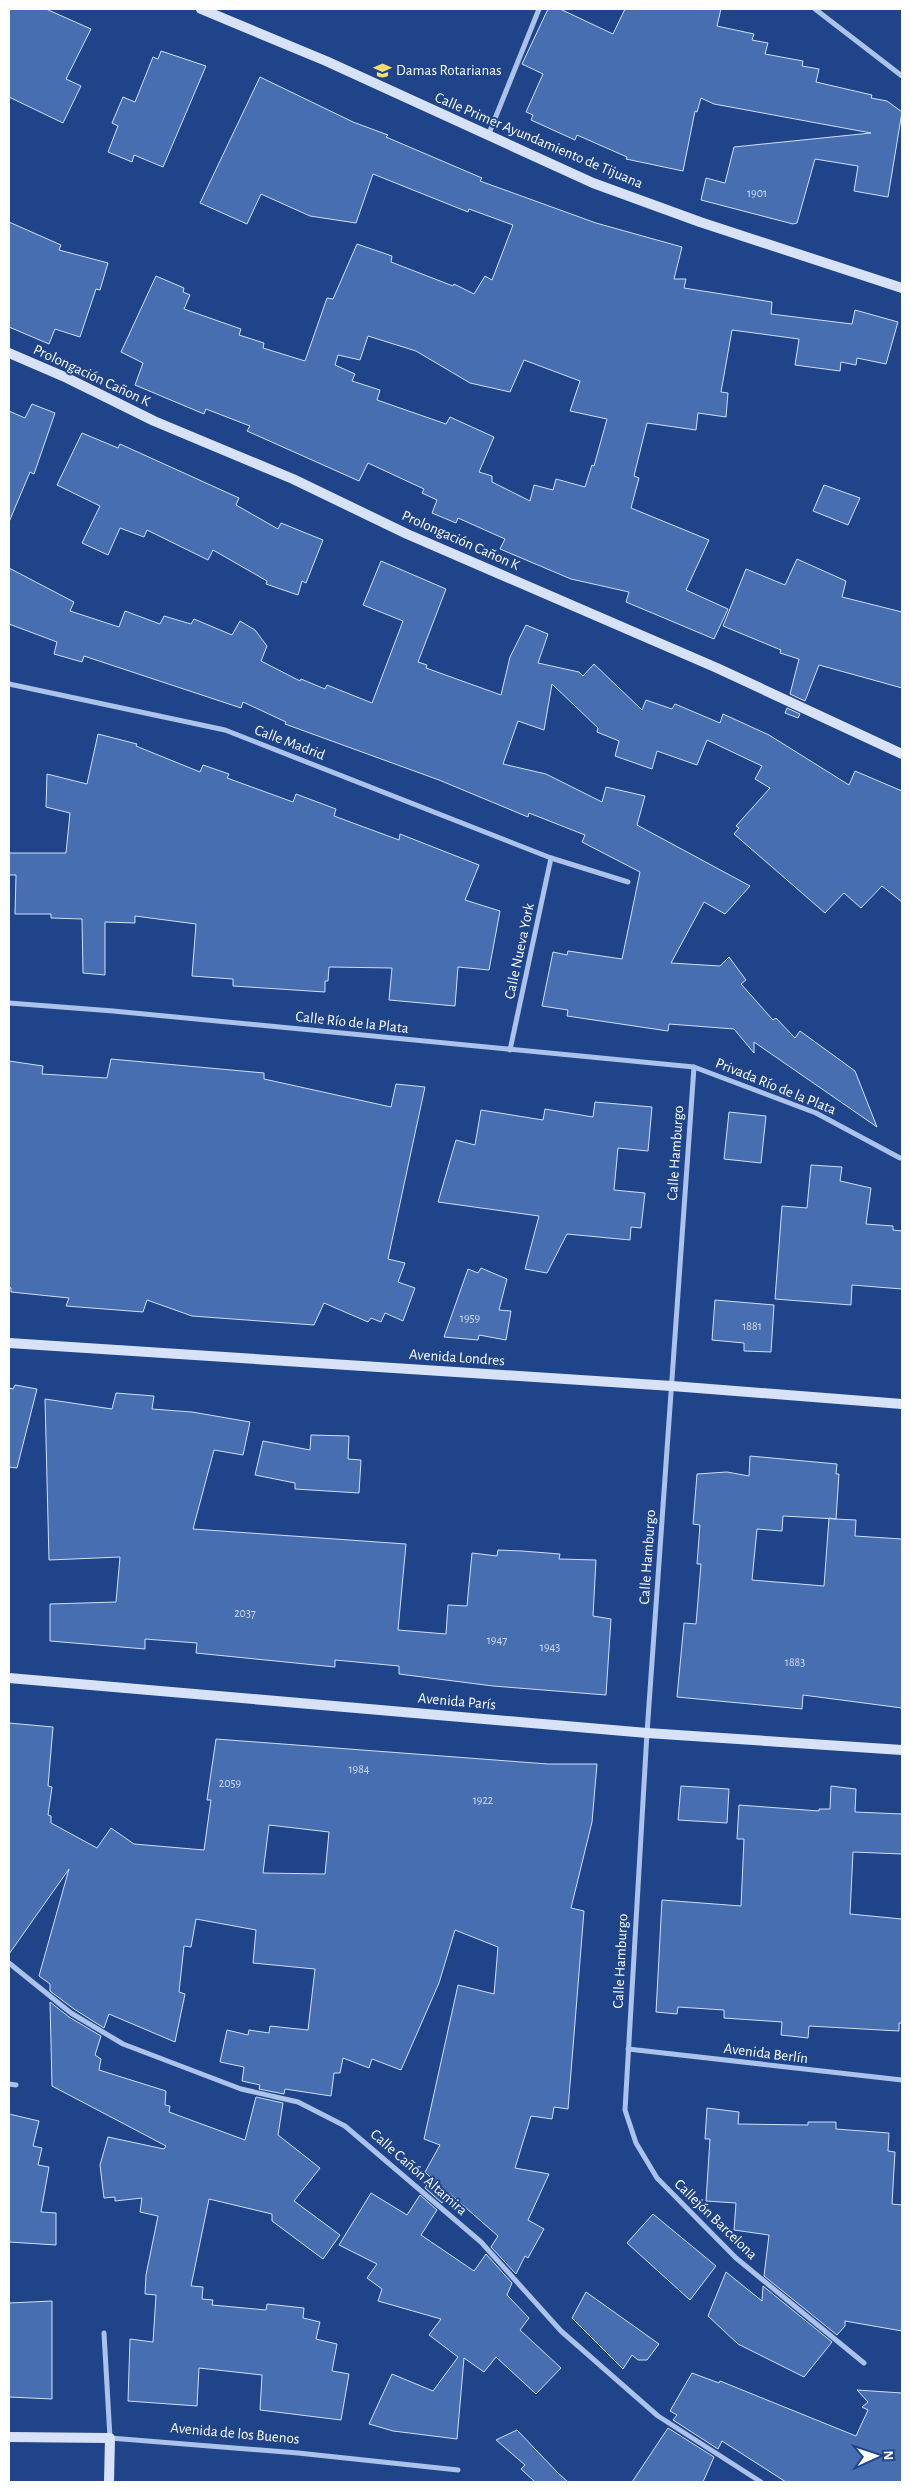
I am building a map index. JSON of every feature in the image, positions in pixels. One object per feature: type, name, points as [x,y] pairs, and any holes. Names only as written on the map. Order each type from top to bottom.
[{"type":"street","name":"Calle Primer Ayundamiento de Tijuana","points":[[201,9],[326,61],[594,183],[709,225],[902,288]]},
{"type":"street","points":[[488,136],[539,9]]},
{"type":"street","points":[[815,9],[902,76]]},
{"type":"street","name":"Prolongación Cañon K","points":[[9,353],[67,378],[154,421],[293,479],[408,534],[717,668],[902,754]]},
{"type":"street","name":"Calle Madrid","points":[[9,684],[225,730],[551,858],[628,882]]},
{"type":"street","name":"Calle Nueva York","points":[[510,1050],[551,858]]},
{"type":"street","name":"Calle Río de la Plata","points":[[9,1003],[113,1011],[694,1067]]},
{"type":"street","name":"Privada Río de la Plata","points":[[694,1067],[816,1113],[900,1158]]},
{"type":"street","name":"Calle Hamburgo","points":[[628,2049],[647,1733],[694,1067]]},
{"type":"street","name":"Avenida Londres","points":[[9,1343],[672,1386],[902,1404]]},
{"type":"street","name":"Avenida París","points":[[9,1678],[647,1733],[902,1750]]},
{"type":"street","name":"Calle Cañón Altamira","points":[[9,1964],[71,2013],[123,2044],[241,2089],[298,2102],[345,2126],[481,2242],[561,2331],[658,2416],[761,2482]]},
{"type":"street","name":"Avenida Berlín","points":[[628,2049],[902,2080]]},
{"type":"street","name":"Callejón Barcelona","points":[[628,2049],[625,2110],[636,2143],[657,2178],[736,2258],[864,2363]]},
{"type":"street","points":[[9,2084],[16,2085]]},
{"type":"street","points":[[104,2333],[110,2438],[109,2482]]},
{"type":"street","name":"Avenida de los Buenos","points":[[9,2437],[110,2438],[298,2452],[458,2470]]},
{"type":"building","points":[[9,9],[46,9],[91,29],[66,79],[81,86],[63,123],[9,97]]},
{"type":"building","points":[[548,9],[560,9],[613,34],[625,9],[721,9],[717,26],[754,34],[752,40],[768,43],[765,54],[803,61],[802,66],[819,69],[816,82],[872,95],[871,98],[887,101],[902,112],[888,197],[854,191],[858,166],[815,159],[797,223],[793,224],[701,200],[706,178],[725,183],[734,147],[871,133],[714,104],[701,98],[697,112],[695,111],[683,171],[626,159],[627,157],[577,135],[575,140],[531,120],[533,115],[526,112],[543,74],[522,64]]},
{"type":"building","points":[[161,51],[206,66],[163,167],[134,155],[132,162],[108,152],[118,126],[112,123],[123,97],[135,102],[153,57],[158,59]]},
{"type":"building","points":[[260,77],[353,122],[388,135],[386,137],[482,178],[480,181],[596,223],[682,247],[674,279],[686,279],[684,288],[772,302],[771,314],[852,324],[855,310],[898,322],[886,364],[857,358],[856,365],[841,362],[840,371],[795,365],[799,339],[732,330],[721,392],[728,393],[726,417],[698,413],[696,430],[647,423],[634,476],[639,478],[631,508],[709,540],[686,590],[728,609],[714,639],[626,602],[629,592],[571,579],[500,549],[505,539],[458,518],[456,523],[432,513],[437,500],[422,493],[424,489],[368,463],[359,481],[247,431],[250,426],[206,409],[204,414],[135,385],[143,363],[121,352],[156,276],[184,288],[183,292],[190,295],[184,309],[241,329],[239,335],[264,343],[263,348],[305,361],[327,298],[333,299],[357,244],[392,256],[391,262],[453,286],[454,284],[474,294],[485,276],[492,280],[513,225],[469,209],[468,212],[373,174],[356,223],[310,216],[261,194],[247,224],[200,203]],"holes":[[[368,336],[416,351],[470,383],[510,392],[524,360],[580,381],[570,411],[607,419],[594,466],[592,465],[585,487],[556,479],[553,490],[534,485],[530,501],[492,482],[492,476],[479,472],[494,437],[450,417],[446,424],[377,400],[380,390],[352,381],[355,374],[335,365],[338,355],[360,360]]]},
{"type":"building","points":[[9,222],[61,245],[59,250],[108,263],[100,290],[96,289],[80,337],[55,329],[49,344],[9,327]]},
{"type":"building","points":[[32,404],[55,413],[34,474],[30,472],[9,522],[9,411],[25,418]]},
{"type":"building","points":[[82,433],[118,448],[120,444],[239,498],[236,505],[278,529],[281,523],[323,540],[306,583],[302,581],[298,595],[266,584],[267,581],[213,550],[208,560],[147,530],[144,537],[120,528],[108,555],[82,543],[100,506],[57,485]]},
{"type":"building","points":[[824,485],[860,498],[848,525],[813,511]]},
{"type":"building","points":[[797,559],[846,581],[842,597],[902,612],[902,688],[819,665],[805,701],[790,694],[799,659],[780,653],[781,650],[723,626],[746,569],[785,585]]},
{"type":"building","points":[[381,561],[446,589],[418,662],[427,665],[426,668],[501,695],[510,657],[526,625],[548,634],[538,663],[579,672],[583,676],[594,664],[642,710],[646,700],[672,709],[675,704],[720,723],[723,714],[769,735],[849,785],[855,771],[902,791],[902,902],[882,886],[861,908],[844,893],[825,913],[734,834],[739,828],[736,826],[770,788],[755,779],[762,766],[707,740],[697,765],[657,751],[652,769],[615,756],[619,741],[597,732],[598,728],[552,684],[544,730],[518,721],[503,764],[546,774],[602,802],[606,787],[645,796],[637,825],[750,886],[725,914],[704,902],[671,963],[720,966],[729,957],[746,980],[741,984],[773,1020],[776,1018],[795,1038],[800,1031],[855,1071],[877,1127],[754,1042],[754,1053],[734,1029],[669,1024],[668,1031],[567,1016],[568,1010],[542,1006],[553,952],[567,955],[568,951],[622,959],[640,872],[582,842],[585,835],[529,813],[528,817],[439,780],[285,724],[286,722],[243,702],[241,708],[84,656],[82,662],[54,654],[57,642],[9,624],[9,568],[74,602],[70,611],[119,627],[125,611],[160,624],[164,616],[191,624],[194,619],[232,635],[240,621],[255,630],[267,646],[261,661],[300,681],[301,679],[325,689],[327,685],[372,703],[403,621],[363,605]]},
{"type":"building","points":[[787,708],[800,714],[798,718],[785,713]]},
{"type":"building","points":[[98,734],[137,744],[136,746],[200,772],[203,765],[229,774],[227,778],[293,802],[296,794],[336,809],[334,816],[399,840],[400,834],[479,865],[465,900],[500,911],[489,970],[458,967],[455,1006],[389,1000],[392,968],[329,967],[328,981],[325,981],[325,992],[233,986],[233,979],[192,976],[196,924],[135,916],[135,923],[105,922],[105,975],[83,973],[82,919],[51,918],[51,914],[15,914],[16,875],[9,875],[9,853],[66,853],[70,813],[46,807],[47,774],[87,784]]},
{"type":"building","points":[[111,1059],[264,1073],[264,1079],[391,1107],[396,1084],[425,1087],[388,1259],[405,1263],[398,1282],[415,1288],[403,1321],[385,1313],[381,1322],[371,1318],[368,1322],[324,1303],[314,1325],[192,1316],[147,1300],[143,1312],[66,1306],[69,1298],[11,1292],[9,1287],[9,1061],[43,1066],[42,1074],[107,1078]]},
{"type":"building","points":[[595,1102],[652,1107],[648,1151],[618,1148],[614,1190],[645,1193],[641,1228],[631,1227],[630,1240],[567,1234],[547,1273],[525,1269],[539,1216],[438,1202],[456,1140],[475,1145],[481,1110],[543,1120],[545,1109],[593,1117]]},
{"type":"building","points":[[729,1112],[766,1116],[761,1163],[724,1159]]},
{"type":"building","points":[[811,1165],[842,1167],[840,1181],[871,1188],[866,1224],[893,1226],[893,1230],[902,1231],[902,1289],[852,1285],[851,1305],[775,1299],[782,1206],[807,1208]]},
{"type":"building","points":[[481,1268],[507,1279],[499,1310],[511,1311],[506,1340],[479,1335],[478,1340],[444,1337],[468,1269],[478,1273]]},
{"type":"building","points":[[715,1300],[774,1305],[771,1352],[744,1351],[744,1343],[712,1340]]},
{"type":"building","points":[[15,1385],[37,1389],[17,1468],[9,1467],[9,1388],[13,1389]]},
{"type":"building","points":[[116,1393],[154,1396],[152,1409],[192,1412],[250,1422],[243,1455],[214,1450],[193,1529],[406,1544],[398,1630],[446,1634],[448,1605],[467,1606],[472,1553],[497,1556],[498,1550],[522,1551],[560,1554],[559,1559],[596,1560],[593,1616],[611,1619],[606,1695],[493,1686],[399,1674],[399,1666],[335,1660],[335,1667],[196,1653],[197,1643],[145,1639],[145,1649],[50,1641],[50,1604],[116,1602],[120,1557],[49,1560],[45,1399],[112,1409]]},
{"type":"building","points":[[311,1435],[349,1436],[348,1459],[361,1460],[359,1493],[295,1489],[295,1483],[255,1475],[263,1441],[310,1450]]},
{"type":"building","points":[[750,1456],[837,1464],[836,1474],[839,1474],[836,1519],[856,1520],[855,1536],[902,1539],[902,1708],[803,1695],[802,1709],[677,1697],[684,1623],[696,1624],[701,1564],[697,1564],[700,1525],[693,1524],[697,1474],[727,1472],[749,1476]],"holes":[[[783,1516],[829,1519],[824,1586],[752,1580],[757,1529],[782,1531]]]},
{"type":"building","points":[[9,1723],[53,1727],[48,1786],[52,1787],[48,1815],[51,1816],[51,1823],[97,1848],[111,1828],[134,1844],[204,1850],[211,1800],[207,1800],[216,1739],[548,1764],[597,1764],[592,1822],[571,1908],[584,1911],[568,2109],[554,2107],[552,2119],[531,2116],[515,2168],[549,2174],[528,2220],[544,2229],[528,2258],[525,2256],[516,2274],[491,2247],[498,2236],[449,2193],[442,2203],[425,2188],[431,2178],[425,2172],[440,2145],[424,2139],[458,1985],[494,1994],[498,1947],[455,1930],[439,1983],[401,2070],[372,2059],[369,2068],[343,2058],[340,2073],[334,2073],[331,2096],[285,2089],[284,2094],[259,2089],[260,2085],[242,2081],[244,2067],[220,2062],[227,2030],[248,2035],[249,2030],[269,2033],[270,2026],[308,2030],[315,1969],[253,1963],[256,1930],[196,1919],[191,1947],[184,1946],[179,1992],[185,1994],[175,2042],[109,2014],[104,2028],[50,1991],[50,1984],[39,1976],[69,1869],[9,1954]],"holes":[[[269,1825],[329,1832],[325,1874],[263,1873]]]},
{"type":"building","points":[[681,1786],[729,1789],[727,1823],[678,1820]]},
{"type":"building","points":[[831,1786],[856,1789],[855,1812],[902,1814],[902,1854],[853,1852],[850,1914],[902,1919],[902,2023],[899,2023],[899,2031],[809,2026],[808,2038],[781,2035],[782,2022],[724,2018],[724,2010],[678,2007],[677,2014],[656,2012],[662,1900],[741,1906],[744,1839],[737,1839],[739,1805],[819,1811],[819,1809],[830,1809]]},
{"type":"building","points":[[50,2002],[69,2017],[101,2036],[95,2055],[101,2059],[99,2070],[166,2091],[165,2105],[170,2106],[169,2112],[245,2140],[256,2097],[283,2103],[278,2135],[320,2168],[294,2201],[340,2235],[323,2259],[272,2221],[272,2214],[209,2199],[191,2286],[203,2287],[202,2299],[213,2300],[212,2305],[266,2310],[267,2304],[304,2308],[303,2318],[320,2322],[316,2339],[337,2344],[332,2371],[349,2374],[341,2420],[260,2410],[262,2375],[199,2368],[197,2406],[128,2401],[130,2339],[153,2342],[156,2295],[145,2294],[146,2275],[158,2216],[140,2212],[142,2198],[115,2201],[115,2197],[104,2198],[100,2165],[108,2137],[164,2149],[166,2146],[52,2086]]},
{"type":"building","points":[[707,2108],[739,2112],[738,2124],[808,2125],[808,2122],[836,2122],[836,2129],[889,2133],[888,2151],[895,2152],[892,2204],[902,2205],[902,2331],[845,2321],[845,2326],[837,2335],[764,2276],[769,2235],[734,2230],[736,2203],[706,2201],[710,2139],[705,2139]]},
{"type":"building","points":[[9,2114],[39,2121],[33,2146],[42,2148],[38,2165],[49,2167],[41,2212],[56,2213],[56,2245],[9,2242]]},
{"type":"building","points":[[371,2193],[407,2215],[420,2195],[437,2210],[421,2235],[474,2271],[486,2254],[512,2283],[507,2295],[529,2318],[520,2330],[561,2368],[536,2394],[496,2357],[484,2372],[464,2358],[457,2439],[393,2431],[369,2424],[392,2374],[433,2391],[458,2357],[429,2335],[441,2319],[378,2301],[382,2289],[367,2278],[377,2264],[339,2245]]},
{"type":"building","points":[[653,2214],[716,2266],[690,2300],[627,2243]]},
{"type":"building","points":[[726,2272],[762,2301],[763,2286],[832,2342],[804,2377],[738,2344],[708,2316]]},
{"type":"building","points":[[586,2292],[659,2344],[647,2360],[638,2360],[632,2355],[623,2369],[572,2318]]},
{"type":"building","points":[[52,2301],[52,2399],[9,2397],[9,2303]]},
{"type":"building","points":[[692,2373],[719,2383],[720,2381],[856,2436],[868,2410],[862,2407],[868,2402],[857,2390],[902,2393],[902,2482],[786,2482],[722,2441],[718,2449],[673,2420],[677,2415],[670,2411]]},
{"type":"building","points":[[668,2428],[714,2457],[703,2482],[632,2482]]},
{"type":"building","points":[[517,2430],[568,2482],[535,2482],[521,2469],[525,2465],[496,2440]]},
{"type":"place","name":"Damas Rotarianas","points":[[382,70]]}]
